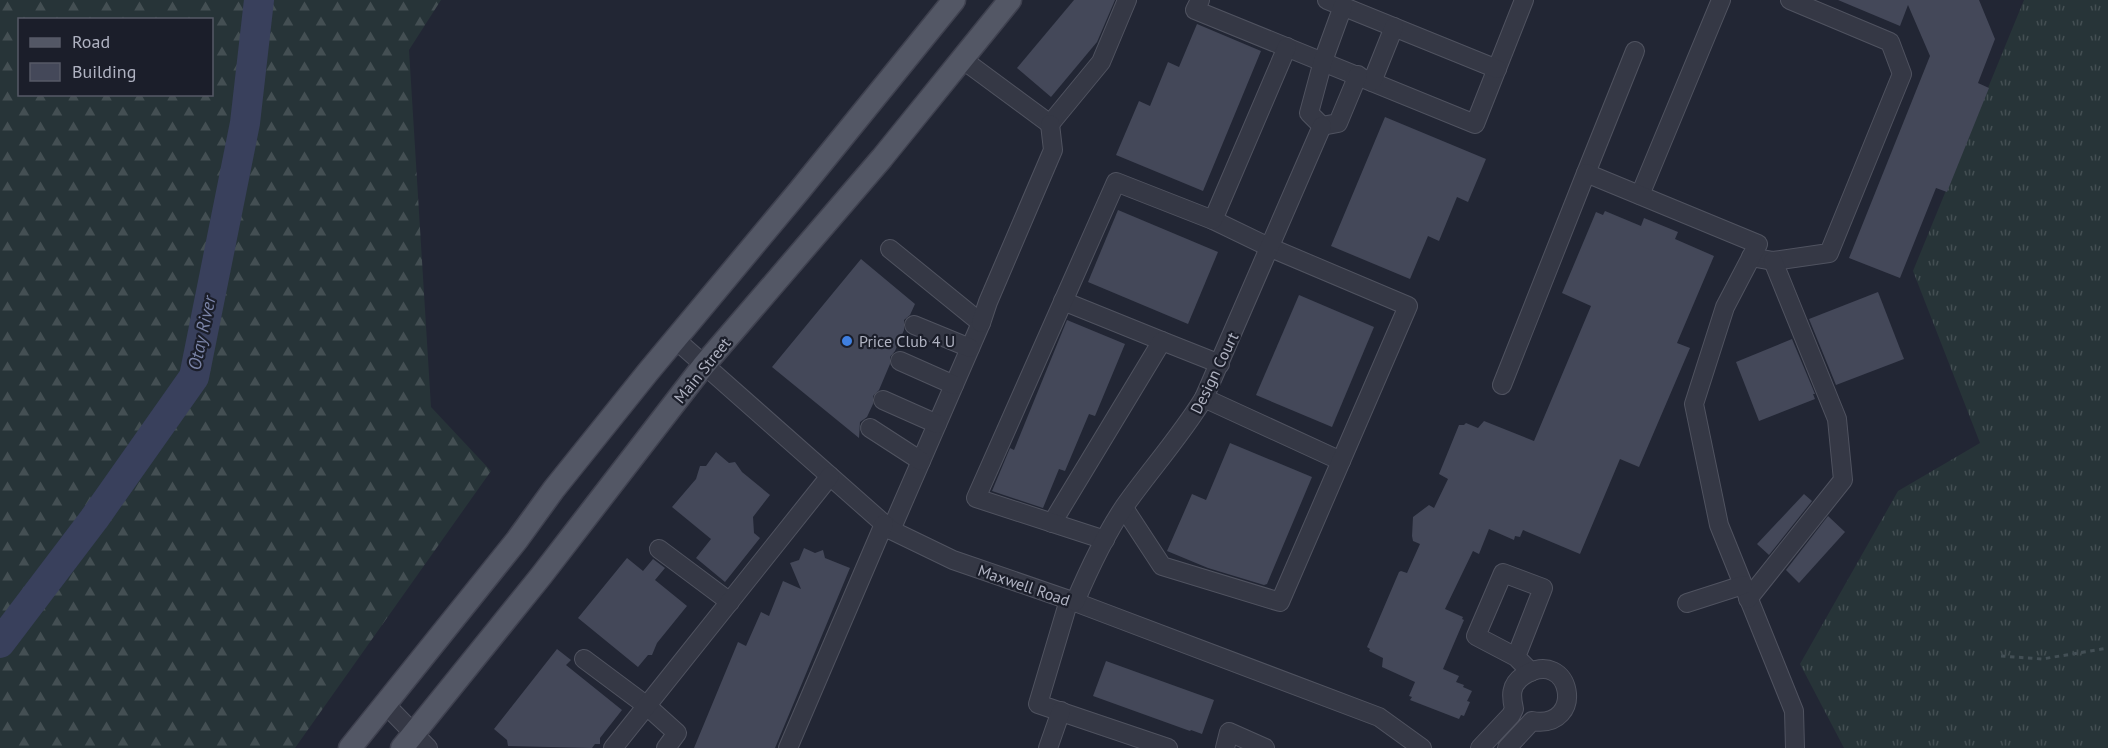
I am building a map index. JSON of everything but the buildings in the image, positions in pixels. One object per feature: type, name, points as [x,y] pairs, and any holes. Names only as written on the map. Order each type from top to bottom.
[{"type":"main road","points":[[350,748],[675,339],[954,0]]},
{"type":"main road","name":"Main Street","points":[[415,743],[704,365],[882,158],[1010,0]]},
{"type":"street","points":[[788,748],[981,324],[988,302],[1053,150],[1050,124],[1101,62],[1127,0]]},
{"type":"street","points":[[1200,0],[1195,9],[1475,124],[1524,0]]},
{"type":"street","points":[[1640,195],[1721,0]]},
{"type":"street","points":[[1751,257],[1773,261],[1829,253],[1902,74],[1890,42],[1790,0]]},
{"type":"street","points":[[1394,27],[1338,123],[1322,126],[1309,112],[1335,3],[1394,27],[1497,69]]},
{"type":"street","points":[[1213,220],[1287,46]]},
{"type":"street","points":[[1502,385],[1635,51]]},
{"type":"street","points":[[962,59],[1050,124]]},
{"type":"street","name":"Design Court","points":[[1061,711],[1038,704],[1072,601],[1091,563],[1124,508],[1188,425],[1204,399],[1322,126]]},
{"type":"street","points":[[1586,173],[1758,244],[1725,307],[1694,404],[1719,525],[1794,711],[1795,748]]},
{"type":"street","points":[[1105,540],[976,498],[1116,182],[1213,220],[1271,248],[1408,306],[1280,602],[1162,566],[1124,508]]},
{"type":"street","points":[[890,249],[981,324]]},
{"type":"street","points":[[1687,603],[1746,592],[1843,480],[1837,419],[1773,261]]},
{"type":"street","points":[[1063,301],[1220,364]]},
{"type":"street","points":[[914,325],[970,348]]},
{"type":"street","name":"Maxwell Road","points":[[675,339],[888,527],[953,560],[1072,601],[1379,717],[1422,748]]},
{"type":"street","points":[[1052,523],[1162,341]]},
{"type":"street","points":[[900,361],[954,385]]},
{"type":"street","points":[[1204,399],[1341,461]]},
{"type":"street","points":[[883,400],[937,424]]},
{"type":"street","points":[[870,428],[921,460]]},
{"type":"street","points":[[613,748],[830,476]]},
{"type":"street","points":[[659,549],[730,602]]},
{"type":"street","points":[[1516,657],[1543,588],[1503,573],[1476,636],[1516,657],[1531,672]]},
{"type":"street","points":[[584,659],[647,706],[677,733],[666,748]]},
{"type":"street","points":[[1480,748],[1514,710],[1511,696],[1518,680],[1535,669],[1550,670],[1565,682],[1566,706],[1548,722],[1532,721],[1507,748]]},
{"type":"street","points":[[385,704],[415,743]]},
{"type":"street","points":[[1048,748],[1061,711],[1168,748]]},
{"type":"street","points":[[1225,748],[1229,732],[1265,748]]},
{"type":"path","points":[[2001,656],[2042,659],[2108,648]]},
{"type":"green space","points":[[0,0],[441,0],[409,50],[431,407],[491,471],[295,748],[0,748]]},
{"type":"green space","points":[[2024,0],[2108,0],[2108,748],[1844,748],[1800,664],[1898,491],[1980,443],[1913,271]]},
{"type":"waterway","name":"Otay River","points":[[0,643],[94,519],[194,377],[245,123],[259,0]]},
{"type":"place","name":"Price Club 4 U","points":[[847,341]]}]
